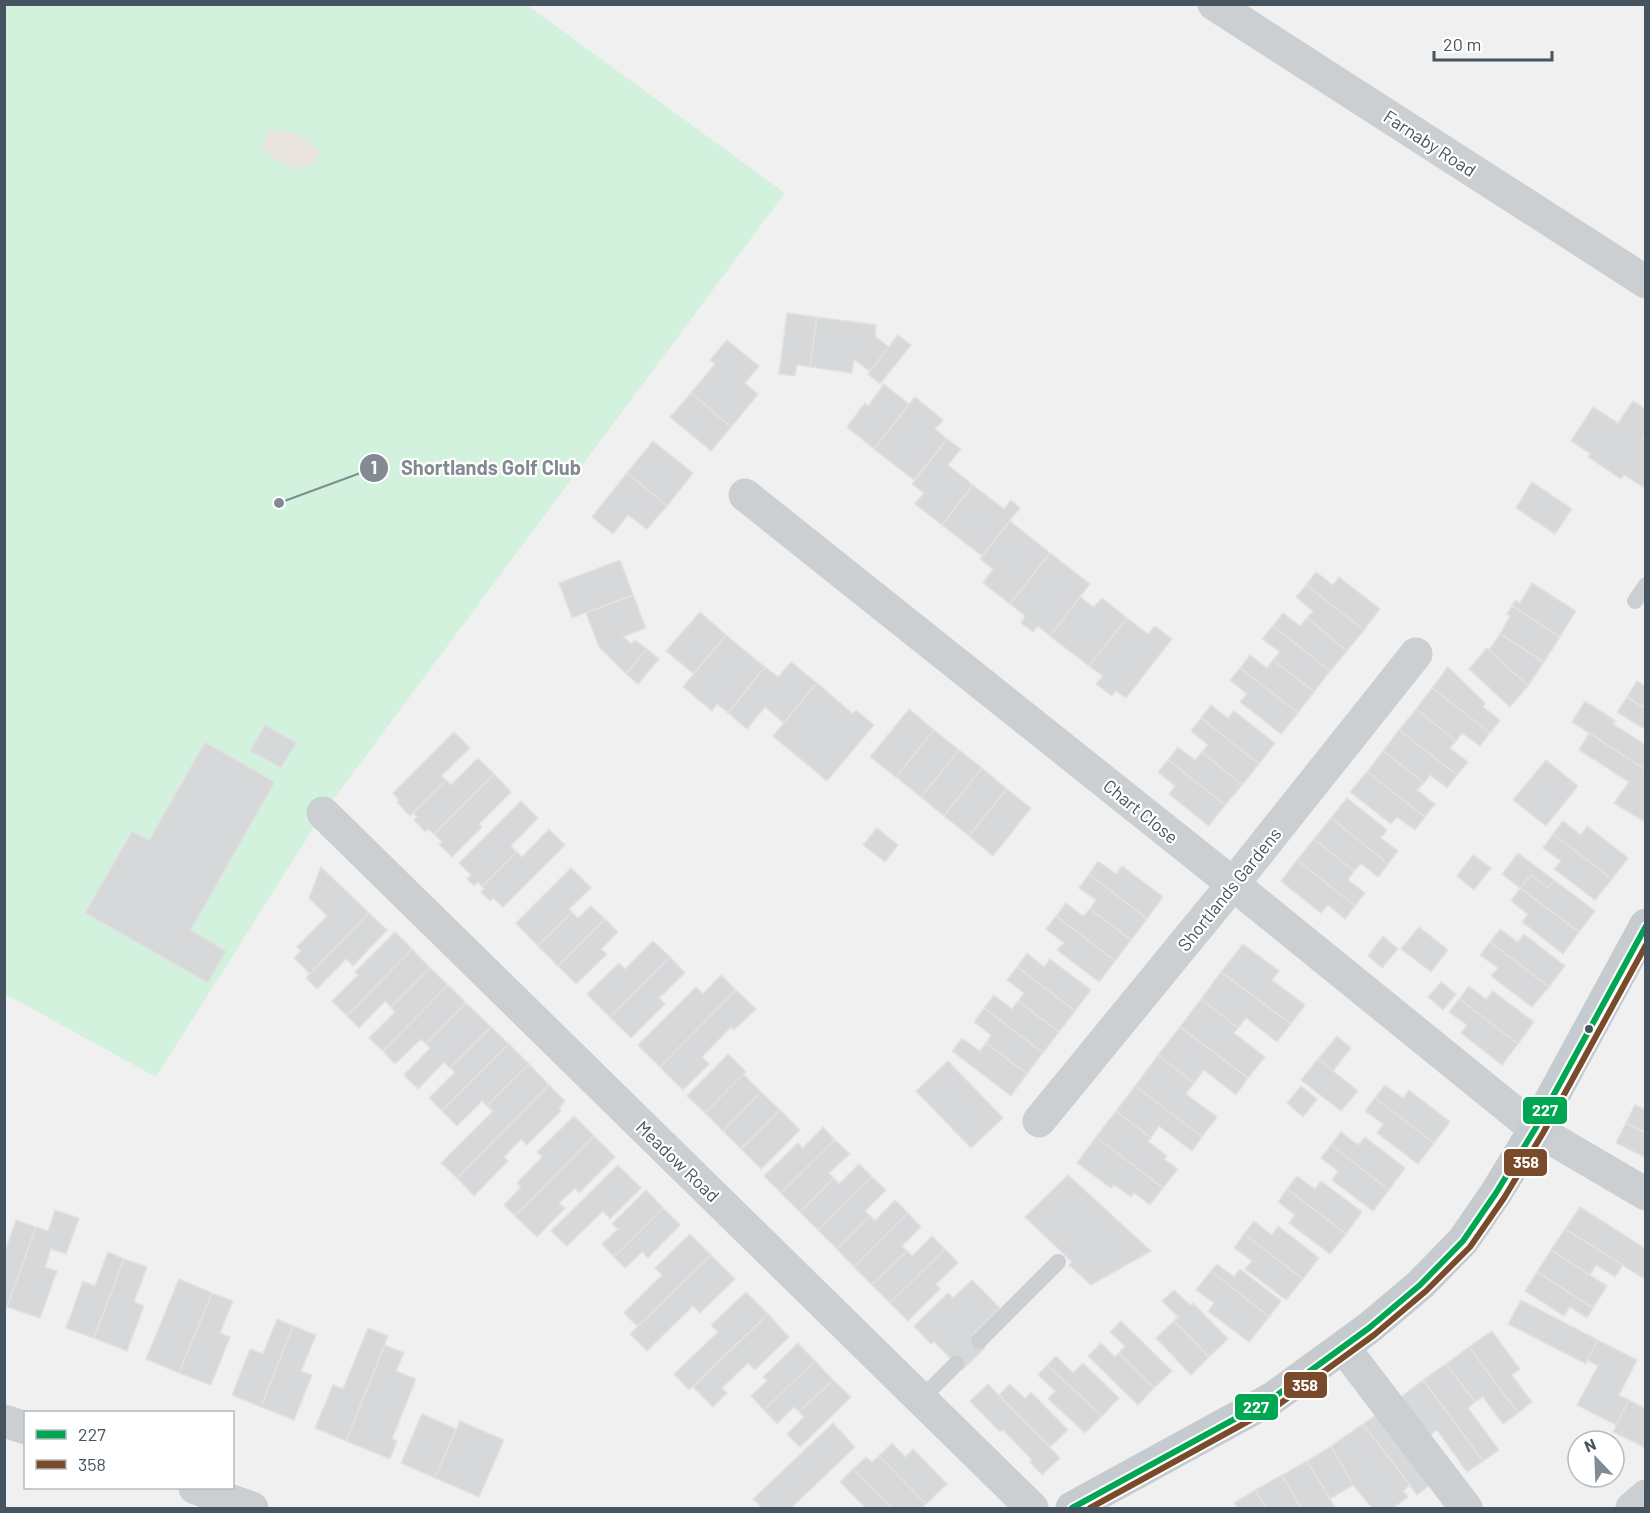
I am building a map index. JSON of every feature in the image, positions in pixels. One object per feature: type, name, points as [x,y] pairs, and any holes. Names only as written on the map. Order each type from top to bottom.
[{"type":"main road","points":[[1072,1509],[1273,1398],[1369,1329],[1419,1285],[1462,1241],[1496,1193],[1535,1129],[1646,925]]},
{"type":"street","name":"Farnaby Road","points":[[1214,4],[1646,282]]},
{"type":"street","name":"Chart Close","points":[[745,495],[1233,884],[1535,1129],[1646,1194]]},
{"type":"street","name":"Shortlands Gardens","points":[[1039,1121],[1233,884],[1416,654]]},
{"type":"street","name":"Meadow Road","points":[[323,813],[1032,1509]]},
{"type":"street","points":[[1344,1348],[1466,1509]]},
{"type":"street","points":[[4,1421],[24,1427]]},
{"type":"street","points":[[198,1489],[252,1509]]},
{"type":"street","points":[[1632,1509],[1646,1496]]},
{"type":"lane","points":[[1635,601],[1646,585]]},
{"type":"lane","points":[[979,1341],[1058,1262]]},
{"type":"lane","points":[[921,1399],[956,1364]]},
{"type":"green space","points":[[5,5],[527,5],[785,193],[323,813],[156,1077],[5,994]]},
{"type":"sand","points":[[270,129],[304,137],[320,153],[313,164],[298,169],[273,159],[261,146]]},
{"type":"building","points":[[787,313],[817,317],[810,367],[797,365],[795,376],[779,374]]},
{"type":"building","points":[[817,317],[876,325],[875,336],[889,347],[870,371],[854,360],[852,373],[810,367]]},
{"type":"building","points":[[898,335],[911,345],[880,384],[868,374]]},
{"type":"building","points":[[727,340],[759,366],[745,383],[758,394],[731,427],[691,393],[715,364],[710,360]]},
{"type":"building","points":[[884,384],[909,404],[874,449],[847,427],[865,403],[868,406]]},
{"type":"building","points":[[691,393],[731,427],[711,451],[670,417]]},
{"type":"building","points":[[915,397],[943,420],[935,429],[947,439],[914,480],[874,449]]},
{"type":"building","points":[[1633,401],[1644,408],[1646,405],[1646,435],[1643,439],[1646,441],[1646,483],[1643,487],[1624,475],[1621,479],[1588,457],[1591,454],[1571,441],[1593,407],[1618,423]]},
{"type":"building","points":[[947,439],[961,449],[948,465],[973,485],[942,525],[915,504],[924,493],[912,484]]},
{"type":"building","points":[[653,441],[693,473],[667,506],[627,473]]},
{"type":"building","points":[[627,473],[667,506],[647,529],[628,515],[613,534],[592,517]]},
{"type":"building","points":[[1532,482],[1572,509],[1555,534],[1516,508]]},
{"type":"building","points":[[973,485],[1004,509],[1011,500],[1020,508],[982,556],[942,525]]},
{"type":"building","points":[[1010,521],[1050,553],[1010,604],[983,583],[993,569],[980,559]]},
{"type":"building","points":[[1050,553],[1090,584],[1050,636],[1038,626],[1033,632],[1021,623],[1025,616],[1010,604]]},
{"type":"building","points":[[620,560],[633,595],[572,618],[559,583]]},
{"type":"building","points":[[1316,572],[1333,585],[1339,577],[1380,609],[1364,630],[1306,585]]},
{"type":"building","points":[[1532,583],[1576,611],[1560,637],[1512,606],[1515,600],[1520,603]]},
{"type":"building","points":[[1306,585],[1364,630],[1347,651],[1307,618],[1313,611],[1296,597]]},
{"type":"building","points":[[633,595],[646,628],[623,637],[632,644],[635,640],[647,649],[626,674],[599,647],[586,613]]},
{"type":"building","points":[[1080,597],[1094,607],[1102,598],[1127,618],[1089,666],[1050,636]]},
{"type":"building","points":[[1512,606],[1560,637],[1544,662],[1500,634],[1510,616],[1507,614]]},
{"type":"building","points":[[700,612],[726,635],[694,674],[666,651]]},
{"type":"building","points":[[1283,613],[1300,626],[1307,618],[1347,651],[1330,671],[1273,626]]},
{"type":"building","points":[[1127,618],[1148,634],[1155,626],[1172,639],[1126,698],[1116,691],[1112,696],[1096,684],[1103,676],[1089,666]]},
{"type":"building","points":[[1273,626],[1330,671],[1314,692],[1273,660],[1280,652],[1262,639]]},
{"type":"building","points":[[1500,634],[1544,662],[1528,686],[1489,650]]},
{"type":"building","points":[[726,635],[765,667],[728,713],[717,704],[712,711],[683,687]]},
{"type":"building","points":[[1487,648],[1528,686],[1510,707],[1469,669]]},
{"type":"building","points":[[647,649],[659,659],[638,684],[626,674]]},
{"type":"building","points":[[1250,655],[1267,668],[1273,660],[1314,692],[1298,713],[1240,668]]},
{"type":"building","points":[[791,662],[817,683],[784,723],[765,707],[747,729],[728,713],[765,667],[778,677]]},
{"type":"building","points":[[1448,667],[1485,703],[1483,707],[1500,720],[1490,733],[1432,688]]},
{"type":"building","points":[[1240,668],[1298,713],[1281,734],[1240,702],[1247,694],[1230,680]]},
{"type":"building","points":[[1637,681],[1646,687],[1646,709],[1627,697]]},
{"type":"building","points":[[817,683],[853,714],[856,710],[874,725],[827,781],[773,736]]},
{"type":"building","points":[[1432,688],[1490,733],[1480,746],[1462,733],[1456,741],[1416,709]]},
{"type":"building","points":[[1627,697],[1646,709],[1646,730],[1617,712]]},
{"type":"building","points":[[1585,701],[1616,721],[1613,724],[1646,745],[1646,770],[1572,722]]},
{"type":"building","points":[[1211,705],[1228,718],[1234,711],[1275,743],[1259,764],[1201,718]]},
{"type":"building","points":[[909,709],[934,730],[896,777],[870,757]]},
{"type":"building","points":[[1416,709],[1456,741],[1450,748],[1468,762],[1457,775],[1399,730]]},
{"type":"building","points":[[1201,718],[1259,764],[1242,785],[1202,752],[1208,745],[1191,731]]},
{"type":"building","points":[[265,725],[297,743],[281,768],[250,751]]},
{"type":"building","points":[[934,730],[959,750],[921,797],[896,777]]},
{"type":"building","points":[[1399,730],[1457,775],[1447,788],[1430,775],[1424,783],[1383,751]]},
{"type":"building","points":[[454,732],[470,748],[441,776],[446,780],[410,816],[397,802],[399,800],[393,793]]},
{"type":"building","points":[[1589,733],[1646,770],[1646,823],[1614,803],[1629,782],[1579,750]]},
{"type":"building","points":[[205,742],[275,782],[191,930],[226,951],[208,983],[85,913],[132,831],[149,840]]},
{"type":"building","points":[[1178,747],[1195,760],[1202,752],[1242,785],[1225,805],[1168,760]]},
{"type":"building","points":[[959,750],[982,768],[944,816],[921,797]]},
{"type":"building","points":[[1383,751],[1424,783],[1417,790],[1435,804],[1425,817],[1367,772]]},
{"type":"building","points":[[478,758],[494,774],[434,834],[428,829],[425,832],[414,820],[417,817],[413,813],[446,780],[451,785]]},
{"type":"building","points":[[1168,760],[1225,805],[1209,826],[1169,794],[1175,786],[1158,772]]},
{"type":"building","points":[[1546,760],[1578,786],[1546,826],[1513,800]]},
{"type":"building","points":[[982,768],[1007,789],[969,836],[944,816]]},
{"type":"building","points":[[1367,772],[1425,817],[1415,830],[1397,817],[1391,824],[1350,792]]},
{"type":"building","points":[[494,774],[511,792],[479,824],[482,827],[452,857],[439,844],[442,842],[434,834]]},
{"type":"building","points":[[1007,789],[1031,808],[993,856],[969,836]]},
{"type":"building","points":[[1347,798],[1387,830],[1381,838],[1398,851],[1388,864],[1331,818]]},
{"type":"building","points":[[521,801],[538,818],[511,846],[517,852],[482,887],[478,882],[474,886],[467,879],[471,875],[459,863]]},
{"type":"building","points":[[1331,818],[1388,864],[1378,877],[1361,864],[1354,871],[1314,839]]},
{"type":"building","points":[[1563,821],[1581,835],[1587,826],[1628,858],[1612,879],[1553,834]]},
{"type":"building","points":[[877,828],[898,845],[885,862],[863,845]]},
{"type":"building","points":[[549,829],[565,845],[503,907],[493,898],[490,901],[481,892],[484,889],[482,887],[517,852],[522,857]]},
{"type":"building","points":[[1553,834],[1612,879],[1595,900],[1554,869],[1561,861],[1543,848]]},
{"type":"building","points":[[1314,839],[1354,871],[1348,880],[1365,893],[1355,906],[1297,860]]},
{"type":"building","points":[[1518,853],[1554,880],[1548,888],[1531,875],[1520,888],[1502,874]]},
{"type":"building","points":[[1473,855],[1491,868],[1474,890],[1457,876]]},
{"type":"building","points":[[1297,860],[1355,906],[1345,919],[1328,905],[1321,913],[1281,881]]},
{"type":"building","points":[[1098,861],[1116,874],[1122,866],[1163,897],[1147,919],[1089,874]]},
{"type":"building","points":[[321,867],[369,913],[310,974],[294,958],[301,951],[297,947],[327,916],[309,898]]},
{"type":"building","points":[[571,868],[591,888],[569,909],[572,912],[538,946],[516,923]]},
{"type":"building","points":[[1089,874],[1147,919],[1131,940],[1090,909],[1096,900],[1079,888]]},
{"type":"building","points":[[1531,875],[1548,888],[1554,880],[1595,911],[1579,932],[1520,888]]},
{"type":"building","points":[[1520,888],[1579,932],[1563,954],[1522,922],[1528,914],[1511,901]]},
{"type":"building","points":[[1066,903],[1083,916],[1090,909],[1131,940],[1115,961],[1056,916]]},
{"type":"building","points":[[591,906],[605,919],[558,966],[538,946],[572,912],[578,918]]},
{"type":"building","points":[[369,913],[387,930],[353,966],[346,959],[317,989],[306,978]]},
{"type":"building","points":[[1056,916],[1115,961],[1099,982],[1057,950],[1064,943],[1046,929]]},
{"type":"building","points":[[605,919],[618,932],[601,949],[607,954],[576,984],[558,966]]},
{"type":"building","points":[[1419,927],[1448,950],[1431,972],[1401,949]]},
{"type":"building","points":[[1500,929],[1518,942],[1524,934],[1565,966],[1549,987],[1490,942]]},
{"type":"building","points":[[395,932],[412,949],[347,1016],[332,1001],[358,975],[355,972]]},
{"type":"building","points":[[1383,936],[1398,949],[1382,968],[1368,956]]},
{"type":"building","points":[[653,941],[670,957],[610,1017],[587,994],[619,963],[625,969]]},
{"type":"building","points":[[1490,942],[1549,987],[1532,1007],[1491,976],[1498,968],[1480,955]]},
{"type":"building","points":[[1243,944],[1279,971],[1272,980],[1305,1005],[1291,1024],[1221,972]]},
{"type":"building","points":[[412,949],[430,968],[391,1007],[385,1001],[359,1028],[347,1016]]},
{"type":"building","points":[[1027,953],[1044,967],[1050,959],[1091,990],[1075,1011],[1017,967]]},
{"type":"building","points":[[670,957],[685,973],[659,998],[665,1004],[631,1038],[610,1017]]},
{"type":"building","points":[[1017,967],[1075,1011],[1059,1032],[1018,1001],[1024,993],[1007,980]]},
{"type":"building","points":[[430,968],[448,985],[383,1051],[369,1038],[395,1012],[391,1007]]},
{"type":"building","points":[[1221,972],[1291,1024],[1277,1042],[1246,1018],[1238,1028],[1201,999]]},
{"type":"building","points":[[721,975],[736,990],[660,1067],[638,1045],[696,987],[703,994]]},
{"type":"building","points":[[1441,982],[1456,994],[1443,1010],[1428,997]]},
{"type":"building","points":[[448,985],[466,1003],[426,1044],[421,1039],[395,1064],[383,1051]]},
{"type":"building","points":[[1469,986],[1486,999],[1493,991],[1534,1022],[1518,1044],[1459,999]]},
{"type":"building","points":[[736,990],[756,1009],[734,1030],[731,1027],[702,1057],[709,1064],[683,1090],[660,1067]]},
{"type":"building","points":[[994,995],[1012,1009],[1018,1001],[1059,1032],[1043,1053],[984,1008]]},
{"type":"building","points":[[1201,999],[1238,1028],[1234,1033],[1265,1057],[1248,1078],[1180,1027]]},
{"type":"building","points":[[1459,999],[1518,1044],[1502,1065],[1461,1033],[1467,1025],[1449,1012]]},
{"type":"building","points":[[466,1003],[491,1027],[450,1068],[444,1062],[418,1089],[404,1075],[430,1048],[426,1044]]},
{"type":"building","points":[[984,1008],[1043,1053],[1027,1074],[986,1043],[991,1035],[974,1022]]},
{"type":"building","points":[[491,1027],[509,1044],[442,1111],[429,1098],[455,1072],[450,1068]]},
{"type":"building","points":[[1180,1027],[1248,1078],[1236,1095],[1204,1070],[1194,1083],[1158,1055]]},
{"type":"building","points":[[1337,1036],[1351,1048],[1333,1071],[1318,1059]]},
{"type":"building","points":[[962,1038],[980,1051],[986,1043],[1027,1074],[1011,1096],[952,1051]]},
{"type":"building","points":[[509,1044],[529,1064],[487,1106],[482,1101],[457,1126],[442,1111]]},
{"type":"building","points":[[728,1054],[746,1072],[705,1113],[687,1096]]},
{"type":"building","points":[[1158,1055],[1194,1083],[1186,1094],[1217,1117],[1202,1137],[1135,1086]]},
{"type":"building","points":[[1318,1059],[1358,1091],[1341,1111],[1301,1080]]},
{"type":"building","points":[[948,1061],[1003,1118],[971,1148],[916,1091]]},
{"type":"building","points":[[529,1064],[549,1085],[457,1178],[441,1163],[493,1111],[487,1106]]},
{"type":"building","points":[[743,1074],[761,1092],[723,1131],[705,1113]]},
{"type":"building","points":[[549,1085],[565,1101],[559,1108],[561,1111],[527,1145],[521,1139],[504,1157],[508,1161],[474,1196],[457,1178]]},
{"type":"building","points":[[1385,1085],[1403,1098],[1409,1090],[1450,1122],[1434,1143],[1375,1098]]},
{"type":"building","points":[[1135,1086],[1202,1137],[1192,1151],[1159,1126],[1151,1138],[1116,1111]]},
{"type":"building","points":[[1301,1086],[1317,1099],[1303,1117],[1287,1103]]},
{"type":"building","points":[[761,1092],[780,1110],[741,1149],[723,1131]]},
{"type":"building","points":[[1375,1098],[1434,1143],[1418,1164],[1377,1133],[1383,1124],[1365,1111]]},
{"type":"building","points":[[1635,1105],[1646,1110],[1646,1133],[1626,1123]]},
{"type":"building","points":[[780,1110],[800,1130],[761,1169],[741,1149]]},
{"type":"building","points":[[1116,1111],[1151,1138],[1148,1141],[1167,1156],[1164,1159],[1178,1169],[1163,1188],[1096,1137]]},
{"type":"building","points":[[574,1116],[594,1136],[515,1216],[504,1205],[521,1187],[517,1183],[542,1157],[537,1152]]},
{"type":"building","points":[[1626,1123],[1646,1133],[1646,1158],[1616,1143]]},
{"type":"building","points":[[823,1127],[835,1140],[781,1193],[764,1176],[798,1143],[803,1148]]},
{"type":"building","points":[[1341,1132],[1358,1145],[1365,1137],[1405,1168],[1389,1190],[1331,1145]]},
{"type":"building","points":[[594,1136],[615,1157],[579,1193],[575,1188],[559,1203],[565,1208],[537,1237],[515,1216]]},
{"type":"building","points":[[1096,1137],[1163,1188],[1150,1205],[1134,1193],[1131,1197],[1114,1185],[1111,1188],[1077,1163]]},
{"type":"building","points":[[835,1140],[850,1154],[829,1173],[834,1178],[800,1212],[781,1193]]},
{"type":"building","points":[[1331,1145],[1389,1190],[1373,1211],[1332,1180],[1338,1171],[1321,1158]]},
{"type":"building","points":[[859,1164],[872,1177],[818,1230],[800,1212],[834,1178],[839,1184]]},
{"type":"building","points":[[618,1165],[641,1188],[610,1219],[603,1211],[567,1246],[551,1231]]},
{"type":"building","points":[[1068,1175],[1151,1251],[1091,1285],[1069,1265],[1072,1262],[1025,1217]]},
{"type":"building","points":[[1297,1176],[1315,1189],[1321,1181],[1362,1212],[1346,1234],[1287,1189]]},
{"type":"building","points":[[872,1177],[886,1190],[865,1211],[870,1216],[837,1249],[818,1230]]},
{"type":"building","points":[[1287,1189],[1346,1234],[1330,1254],[1289,1223],[1295,1215],[1278,1202]]},
{"type":"building","points":[[646,1190],[663,1208],[614,1257],[602,1244],[618,1229],[612,1224]]},
{"type":"building","points":[[895,1200],[908,1213],[854,1267],[837,1249],[870,1216],[875,1221]]},
{"type":"building","points":[[1580,1207],[1646,1249],[1646,1280],[1565,1229]]},
{"type":"building","points":[[663,1208],[680,1225],[648,1258],[642,1252],[625,1268],[614,1257]]},
{"type":"building","points":[[55,1210],[79,1218],[66,1254],[51,1249],[45,1267],[57,1271],[40,1318],[7,1307],[36,1227],[48,1231]]},
{"type":"building","points":[[908,1213],[921,1227],[902,1246],[907,1251],[872,1285],[854,1267]]},
{"type":"building","points":[[16,1220],[36,1227],[7,1307],[4,1306],[4,1254]]},
{"type":"building","points":[[1254,1221],[1272,1235],[1278,1226],[1319,1258],[1303,1279],[1244,1234]]},
{"type":"building","points":[[1565,1229],[1623,1265],[1615,1277],[1596,1265],[1590,1275],[1551,1250]]},
{"type":"building","points":[[690,1234],[711,1255],[638,1327],[624,1313],[662,1275],[655,1268]]},
{"type":"building","points":[[1244,1234],[1303,1279],[1286,1300],[1245,1269],[1252,1261],[1234,1248]]},
{"type":"building","points":[[932,1236],[945,1249],[890,1303],[872,1285],[907,1251],[912,1256]]},
{"type":"building","points":[[945,1249],[958,1263],[936,1284],[940,1289],[908,1321],[890,1303]]},
{"type":"building","points":[[1551,1250],[1607,1286],[1593,1308],[1537,1272]]},
{"type":"building","points":[[108,1252],[124,1259],[94,1338],[66,1328],[83,1281],[95,1286]]},
{"type":"building","points":[[711,1255],[735,1279],[700,1313],[693,1306],[647,1351],[630,1334]]},
{"type":"building","points":[[124,1259],[147,1267],[134,1302],[144,1306],[127,1351],[94,1338]]},
{"type":"building","points":[[1217,1264],[1234,1277],[1240,1269],[1281,1301],[1269,1317],[1211,1271]]},
{"type":"building","points":[[1211,1271],[1269,1317],[1249,1342],[1208,1311],[1214,1303],[1196,1290]]},
{"type":"building","points":[[1537,1272],[1593,1308],[1587,1318],[1570,1307],[1564,1316],[1525,1291]]},
{"type":"building","points":[[179,1279],[212,1293],[179,1373],[146,1359]]},
{"type":"building","points":[[972,1280],[1000,1308],[973,1335],[985,1348],[962,1370],[914,1326],[948,1293],[953,1298]]},
{"type":"building","points":[[1174,1290],[1190,1305],[1193,1303],[1228,1339],[1209,1357],[1174,1321],[1178,1317],[1162,1301]]},
{"type":"building","points":[[746,1292],[768,1314],[689,1390],[674,1374],[718,1332],[711,1325]]},
{"type":"building","points":[[212,1293],[233,1301],[220,1333],[230,1337],[211,1385],[179,1373]]},
{"type":"building","points":[[1521,1300],[1598,1340],[1586,1364],[1508,1324]]},
{"type":"building","points":[[768,1314],[789,1337],[755,1370],[748,1363],[722,1388],[727,1393],[713,1407],[693,1387]]},
{"type":"building","points":[[277,1319],[293,1326],[261,1407],[232,1395],[250,1349],[263,1354]]},
{"type":"building","points":[[1121,1321],[1172,1371],[1154,1388],[1119,1353],[1125,1346],[1110,1332]]},
{"type":"building","points":[[1174,1321],[1209,1357],[1191,1375],[1156,1338]]},
{"type":"building","points":[[293,1326],[316,1335],[301,1371],[312,1375],[294,1420],[261,1407]]},
{"type":"building","points":[[368,1328],[388,1336],[346,1441],[315,1428],[333,1385],[343,1389]]},
{"type":"building","points":[[1492,1331],[1520,1369],[1512,1375],[1532,1402],[1518,1413],[1469,1347]]},
{"type":"building","points":[[1598,1340],[1637,1360],[1619,1395],[1629,1400],[1616,1425],[1577,1405],[1598,1366],[1587,1360]]},
{"type":"building","points":[[798,1343],[815,1361],[764,1410],[751,1396],[767,1381],[763,1377]]},
{"type":"building","points":[[1101,1343],[1115,1357],[1119,1353],[1154,1388],[1138,1405],[1088,1356]]},
{"type":"building","points":[[385,1345],[404,1353],[396,1371],[416,1379],[392,1439],[397,1441],[390,1459],[346,1441]]},
{"type":"building","points":[[1469,1347],[1518,1413],[1503,1424],[1483,1397],[1475,1402],[1446,1364]]},
{"type":"building","points":[[1056,1356],[1073,1373],[1083,1363],[1119,1398],[1102,1416],[1047,1365]]},
{"type":"building","points":[[815,1361],[833,1380],[799,1412],[794,1407],[777,1424],[764,1410]]},
{"type":"building","points":[[1446,1364],[1475,1402],[1468,1408],[1499,1450],[1483,1461],[1423,1380]]},
{"type":"building","points":[[1047,1365],[1102,1416],[1085,1433],[1048,1399],[1055,1391],[1038,1375]]},
{"type":"building","points":[[833,1380],[851,1397],[800,1447],[787,1434],[804,1417],[799,1412]]},
{"type":"building","points":[[1423,1380],[1483,1461],[1467,1472],[1437,1430],[1429,1436],[1401,1397]]},
{"type":"building","points":[[988,1384],[1060,1458],[1042,1475],[1030,1462],[1032,1460],[1003,1430],[1000,1432],[970,1401]]},
{"type":"building","points":[[1010,1384],[1025,1399],[1031,1392],[1068,1430],[1050,1447],[999,1395]]},
{"type":"building","points":[[1629,1400],[1646,1409],[1646,1448],[1626,1438],[1626,1429],[1614,1429]]},
{"type":"building","points":[[1380,1412],[1434,1482],[1417,1495],[1363,1424]]},
{"type":"building","points":[[422,1414],[456,1429],[435,1478],[401,1463]]},
{"type":"building","points":[[460,1421],[504,1440],[479,1497],[435,1478]]},
{"type":"building","points":[[833,1423],[855,1447],[791,1508],[762,1508],[753,1499]]},
{"type":"building","points":[[1363,1424],[1410,1485],[1403,1491],[1408,1497],[1393,1508],[1372,1508],[1353,1485],[1331,1446]]},
{"type":"building","points":[[892,1443],[905,1457],[913,1449],[947,1484],[926,1504],[879,1456]]},
{"type":"building","points":[[1331,1446],[1353,1485],[1330,1499],[1307,1461]]},
{"type":"building","points":[[879,1456],[926,1504],[922,1508],[892,1508],[853,1469],[866,1457],[872,1462]]},
{"type":"building","points":[[1307,1461],[1335,1508],[1301,1508],[1282,1475]]},
{"type":"building","points":[[853,1469],[892,1508],[864,1508],[840,1482]]},
{"type":"building","points":[[1282,1475],[1301,1508],[1266,1508],[1255,1490]]},
{"type":"building","points":[[1255,1490],[1266,1508],[1238,1508],[1234,1503]]},
{"type":"transit line","name":"227","points":[[1072,1508],[1273,1398],[1369,1328],[1420,1285],[1463,1241],[1496,1193],[1535,1129],[1646,926]]},
{"type":"transit line","name":"358","points":[[1090,1508],[1278,1405],[1374,1335],[1426,1291],[1470,1247],[1504,1198],[1543,1133],[1646,945]]},
{"type":"place","name":"Shortlands Golf Club","points":[[279,503]]}]
